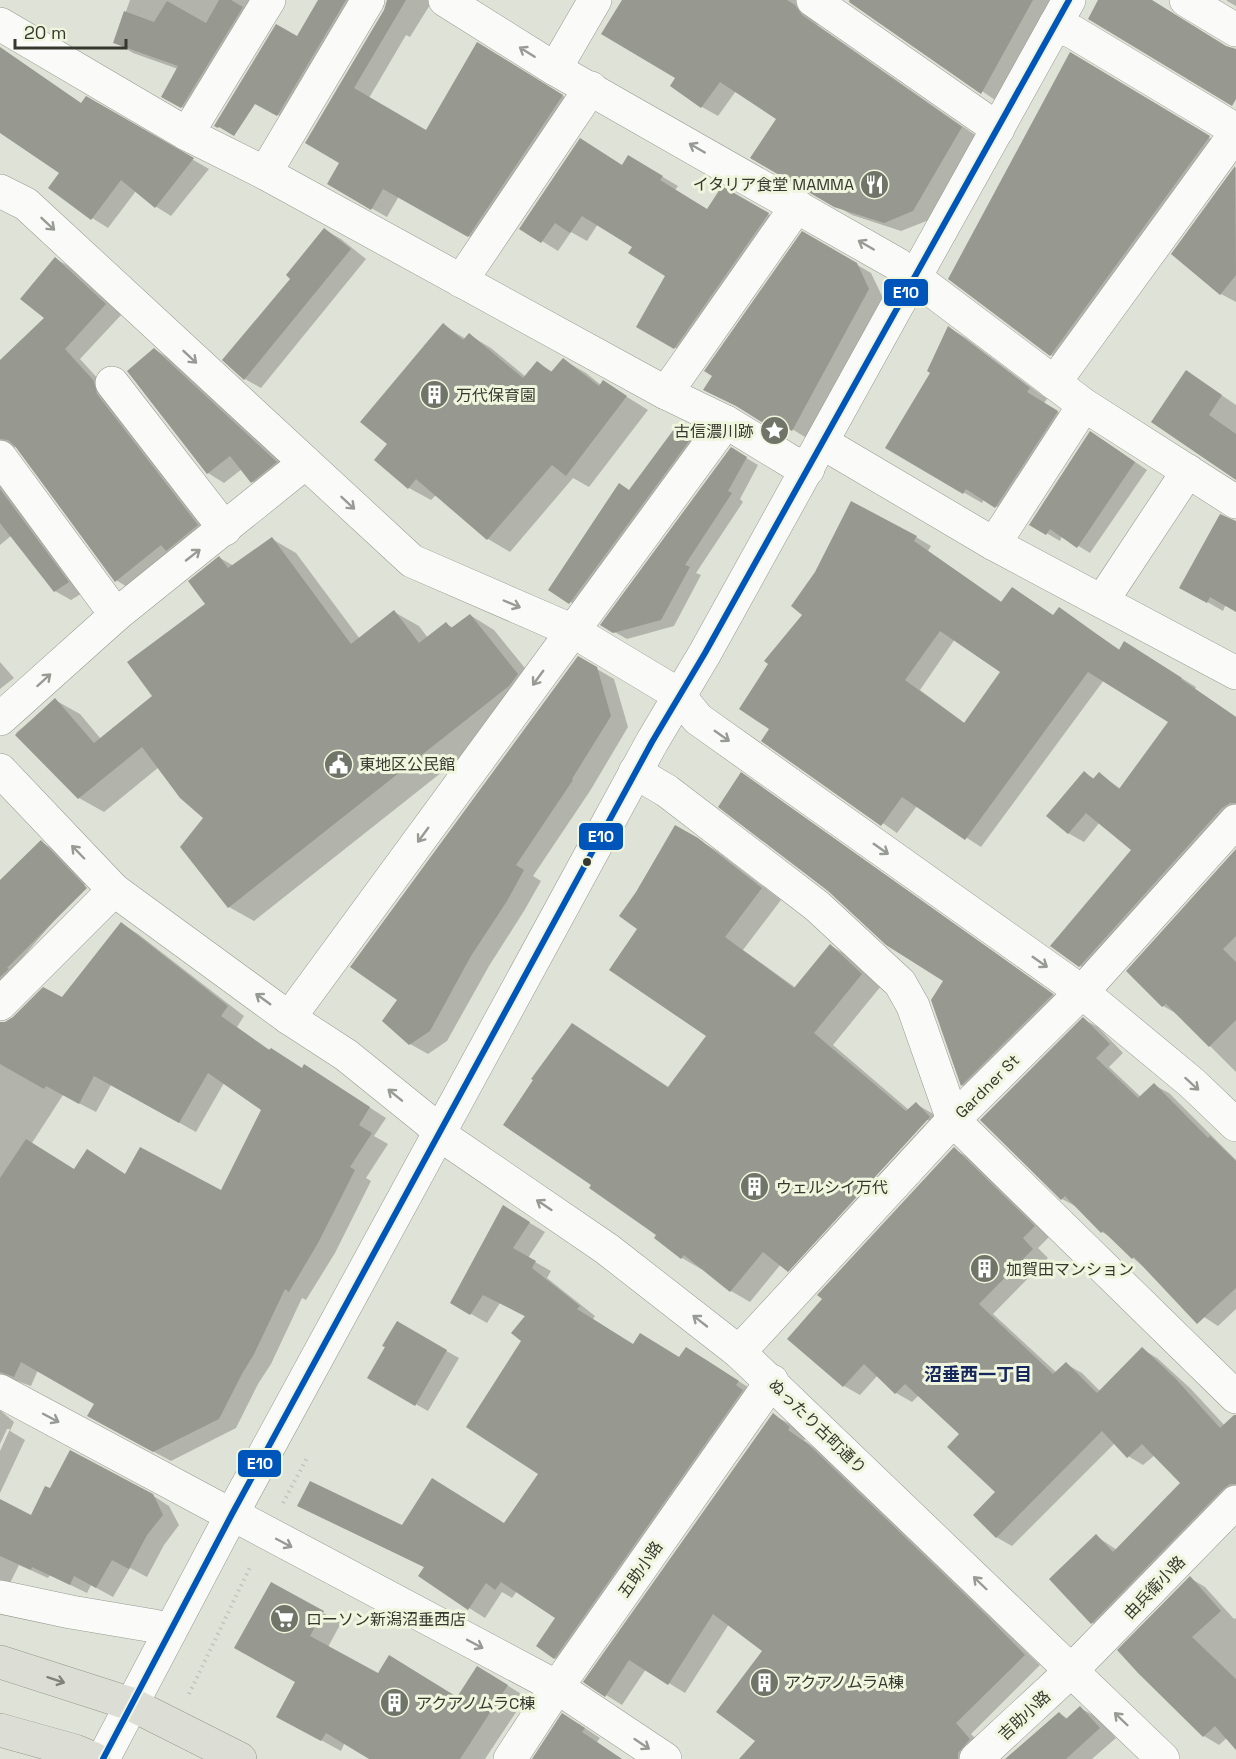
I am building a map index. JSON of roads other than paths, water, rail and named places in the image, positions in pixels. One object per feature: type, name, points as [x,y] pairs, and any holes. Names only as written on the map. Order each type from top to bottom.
[{"type":"main road","points":[[0,1662],[131,1704],[240,1759]]},
{"type":"main road","points":[[0,1730],[75,1751],[94,1759]]},
{"type":"street","points":[[187,134],[269,0]]},
{"type":"street","points":[[265,173],[368,0]]},
{"type":"street","points":[[445,0],[555,69],[897,264],[1084,405],[1236,502]]},
{"type":"street","points":[[555,69],[596,0]]},
{"type":"street","points":[[813,0],[998,129]]},
{"type":"street","points":[[1186,0],[1236,30]]},
{"type":"street","points":[[103,1759],[232,1514],[635,772],[680,697],[1062,13]]},
{"type":"street","points":[[1054,383],[1236,132],[1073,32],[1062,13]]},
{"type":"street","points":[[0,24],[187,134],[265,173],[666,393],[726,422],[790,460],[815,456],[994,544],[1236,673]]},
{"type":"street","points":[[461,281],[591,88]]},
{"type":"street","points":[[0,191],[26,204],[412,561],[573,631],[680,697],[698,719],[1082,992],[1192,1083],[1236,1125]]},
{"type":"street","points":[[666,393],[797,206]]},
{"type":"street","points":[[112,382],[225,530]]},
{"type":"street","points":[[994,544],[1084,405]]},
{"type":"street","points":[[289,1018],[726,422]]},
{"type":"street","points":[[0,457],[116,615]]},
{"type":"street","points":[[0,718],[116,615],[225,530],[305,463]]},
{"type":"street","points":[[1102,602],[1188,471]]},
{"type":"street","name":"ぬったり古町通り","points":[[0,770],[114,890],[289,1018],[346,1055],[429,1122],[438,1134],[608,1249],[739,1352],[772,1381],[1163,1759]]},
{"type":"street","points":[[635,772],[667,791],[817,906],[900,983],[913,1006],[953,1120],[1236,1397]]},
{"type":"street","name":"Gardner St","points":[[739,1352],[953,1120],[1082,992],[1236,821]]},
{"type":"street","points":[[0,1005],[114,890]]},
{"type":"street","name":"五助小路","points":[[510,1759],[556,1687],[772,1381]]},
{"type":"street","points":[[0,1390],[218,1509],[232,1514],[556,1687],[665,1759]]},
{"type":"street","name":"由兵衛小路","points":[[1071,1671],[1236,1502]]},
{"type":"street","points":[[0,1598],[154,1626],[170,1631]]},
{"type":"street","name":"吉助小路","points":[[976,1759],[1071,1671]]},
{"type":"place","name":"イタリア食堂 MAMMA","points":[[875,184]]},
{"type":"place","name":"万代保育園","points":[[435,395]]},
{"type":"place","name":"古信濃川跡","points":[[775,431]]},
{"type":"place","name":"東地区公民館","points":[[338,764]]},
{"type":"place","name":"ウェルシイ万代","points":[[755,1187]]},
{"type":"place","name":"加賀田マンション","points":[[985,1269]]},
{"type":"place","name":"ローソン新潟沼垂西店","points":[[285,1619]]},
{"type":"place","name":"アクアノムラA棟","points":[[764,1682]]},
{"type":"place","name":"アクアノムラC棟","points":[[395,1703]]},
{"type":"district","name":"沼垂西一丁目","points":[[978,1375]]}]
